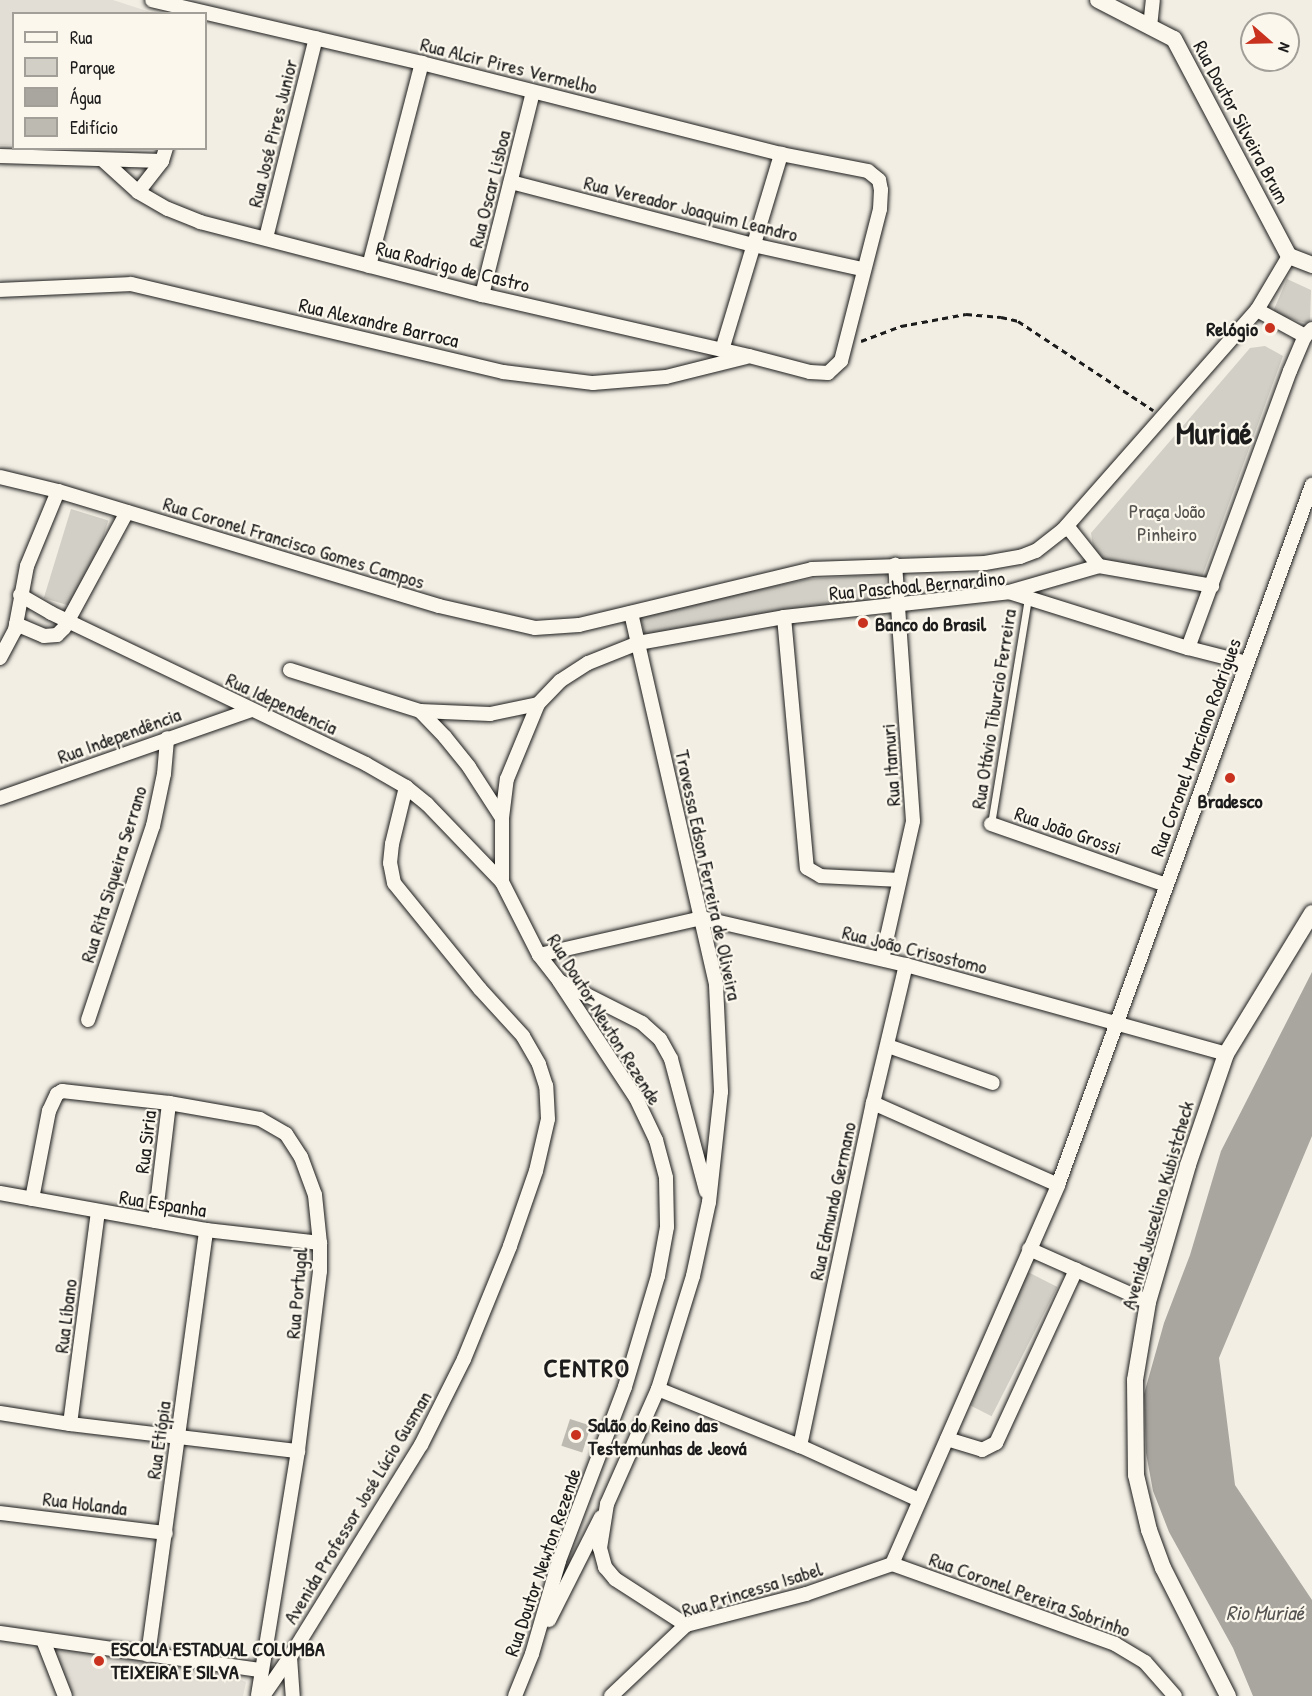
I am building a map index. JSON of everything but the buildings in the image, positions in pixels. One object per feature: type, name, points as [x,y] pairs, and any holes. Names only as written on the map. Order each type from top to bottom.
[{"type":"street","name":"Rua Alcir Pires Vermelho","points":[[152,0],[199,12]]},
{"type":"street","points":[[1098,0],[1123,6],[1150,27]]},
{"type":"street","points":[[1150,27],[1153,0]]},
{"type":"street","name":"Rua Alcir Pires Vermelho","points":[[207,14],[422,63],[781,154],[857,169],[876,176],[881,190],[880,209],[862,269]]},
{"type":"street","name":"Rua Doutor Silveira Brum","points":[[1150,27],[1174,39],[1289,256]]},
{"type":"street","name":"Rua José Pires Junior","points":[[266,238],[316,38]]},
{"type":"street","points":[[369,266],[422,63]]},
{"type":"street","name":"Rua Oscar Lisboa","points":[[482,295],[532,92]]},
{"type":"street","points":[[722,350],[781,154]]},
{"type":"street","points":[[0,156],[103,160],[164,155]]},
{"type":"street","points":[[138,192],[164,155]]},
{"type":"street","name":"Rua Rodrigo de Castro","points":[[103,160],[138,192],[168,209],[200,222],[482,295],[810,372],[828,373],[835,368],[841,361],[845,346]]},
{"type":"street","name":"Rua Vereador Joaquim Leandro","points":[[511,182],[753,245],[862,269]]},
{"type":"street","points":[[1099,566],[1067,526],[1257,310],[1289,256],[1312,265]]},
{"type":"street","points":[[845,346],[862,269]]},
{"type":"street","name":"Rua Alexandre Barroca","points":[[0,290],[131,284],[503,372],[593,383],[666,377],[749,356]]},
{"type":"street","points":[[1188,648],[1309,333],[1257,310]]},
{"type":"street","name":"Rua Coronel Francisco Gomes Campos","points":[[0,477],[58,491],[439,606],[536,628],[579,625]]},
{"type":"street","name":"Rua Coronel Marciano Rodrigues","points":[[892,1564],[1058,1185],[1312,485]]},
{"type":"street","points":[[0,658],[16,624],[27,566],[58,491]]},
{"type":"street","points":[[16,624],[44,636],[57,635],[69,621],[127,512]]},
{"type":"street","name":"Rua Paschoal Bernardino","points":[[579,625],[812,569],[985,563],[1020,557],[1051,542],[1067,526]]},
{"type":"street","name":"Rua Itamuri","points":[[882,959],[914,821],[895,565]]},
{"type":"street","points":[[1009,592],[1099,566],[1212,586]]},
{"type":"street","name":"Rua Paschoal Bernardino","points":[[538,705],[553,687],[588,663],[638,643],[784,617],[1009,592],[1188,648],[1247,663]]},
{"type":"street","name":"Rua Idependencia","points":[[20,595],[251,710],[366,764],[406,787],[427,804],[502,882]]},
{"type":"street","name":"Travessa Edson Ferreira de Oliveira","points":[[631,613],[716,985],[721,1092],[709,1202],[693,1276],[658,1389],[607,1504],[600,1548],[605,1567],[615,1579],[686,1625]]},
{"type":"street","points":[[784,617],[807,868],[813,874],[855,879],[899,880]]},
{"type":"street","points":[[290,670],[420,711],[490,714],[538,705]]},
{"type":"street","points":[[502,882],[502,818],[507,779],[538,705]]},
{"type":"street","name":"Rua Independência","points":[[0,798],[251,710]]},
{"type":"street","points":[[420,711],[463,759],[502,818]]},
{"type":"street","name":"Rua Rita Siqueira Serrano","points":[[88,1020],[153,826],[164,774],[167,738]]},
{"type":"street","name":"Avenida Professor José Lúcio Gusman","points":[[260,1696],[290,1658],[421,1445],[464,1359],[510,1246],[536,1171],[548,1119],[546,1086],[539,1064],[523,1036],[480,989],[394,883],[390,863],[392,843],[406,787]]},
{"type":"street","name":"Rua João Grossi","points":[[991,824],[1166,885]]},
{"type":"street","name":"Rua Doutor Newton Rezende","points":[[502,882],[539,956],[559,981],[636,1098],[656,1140],[666,1178],[667,1227],[658,1276],[625,1387],[559,1561],[532,1654],[515,1696]]},
{"type":"street","name":"Avenida Juscelino Kubistcheck","points":[[1228,1696],[1163,1568],[1149,1530],[1136,1475],[1135,1380],[1148,1302],[1188,1165],[1226,1054],[1312,913]]},
{"type":"street","points":[[539,956],[702,918]]},
{"type":"street","name":"Rua João Crisostomo","points":[[702,918],[906,965],[1226,1054]]},
{"type":"street","name":"Rua Edmundo Germano","points":[[800,1446],[873,1103],[906,965]]},
{"type":"street","points":[[559,981],[642,1023],[660,1039],[671,1059],[709,1202]]},
{"type":"street","points":[[888,1046],[993,1083]]},
{"type":"street","name":"Rua Portugal","points":[[32,1198],[49,1111],[57,1094],[62,1090],[170,1103],[260,1119],[286,1134],[301,1157],[315,1195],[321,1244],[320,1271],[298,1451],[261,1670],[260,1696]]},
{"type":"street","name":"Rua Siria","points":[[154,1221],[170,1103]]},
{"type":"street","points":[[873,1103],[1058,1185]]},
{"type":"street","name":"Rua Espanha","points":[[0,1193],[206,1230],[321,1244]]},
{"type":"street","name":"Rua Líbano","points":[[70,1424],[98,1212]]},
{"type":"street","name":"Rua Etiópia","points":[[148,1655],[206,1230]]},
{"type":"street","points":[[1029,1249],[1148,1302]]},
{"type":"street","points":[[947,1439],[982,1450],[996,1443],[1076,1270]]},
{"type":"street","points":[[658,1389],[800,1446],[919,1500]]},
{"type":"street","points":[[0,1413],[70,1424],[179,1435],[298,1451]]},
{"type":"street","points":[[532,1654],[607,1504]]},
{"type":"street","name":"Rua Holanda","points":[[0,1513],[165,1533]]},
{"type":"street","name":"Rua Princessa Isabel","points":[[611,1696],[686,1625],[806,1594],[892,1564]]},
{"type":"street","name":"Rua Coronel Pereira Sobrinho","points":[[892,1564],[1124,1648],[1145,1662],[1174,1696]]},
{"type":"street","points":[[0,1633],[261,1670]]},
{"type":"street","points":[[43,1640],[65,1696]]},
{"type":"street","points":[[290,1658],[293,1696]]},
{"type":"lane","name":"Rua Otávio Tiburcio Ferreira","points":[[991,824],[1028,599]]},
{"type":"path","points":[[845,346],[911,324],[974,313],[1002,317],[1018,321],[1162,416]]},
{"type":"shaded area","points":[[0,0],[113,0],[150,12],[12,12],[12,145],[0,145]]},
{"type":"shaded area","name":"ESCOLA ESTADUAL COLUMBA TEIXEIRA E SILVA","points":[[53,1647],[227,1674],[246,1682],[243,1696],[73,1696]]},
{"type":"green space","points":[[1287,279],[1311,290],[1310,324],[1272,314]]},
{"type":"green space","name":"Praça João Pinheiro","points":[[1265,346],[1283,356],[1199,585],[1108,563],[1094,555],[1091,533],[1250,348]]},
{"type":"green space","points":[[71,509],[108,520],[81,609],[44,598]]},
{"type":"green space","points":[[886,574],[885,600],[646,637],[639,615],[808,579]]},
{"type":"green space","points":[[1028,1272],[1057,1287],[992,1416],[962,1401]]},
{"type":"water","name":"Rio Muriaé","points":[[1312,972],[1312,1136],[1219,1358],[1235,1485],[1312,1600],[1312,1696],[1253,1696],[1233,1648],[1169,1532],[1153,1491],[1146,1453],[1144,1394],[1164,1323],[1190,1255],[1221,1151]]},
{"type":"place","name":"Relógio","points":[[1270,328]]},
{"type":"place","name":"Banco do Brasil","points":[[863,623]]},
{"type":"place","name":"Bradesco","points":[[1230,778]]},
{"type":"place","name":"Salão do Reino das Testemunhas de Jeová","points":[[576,1435]]},
{"type":"place","name":"ESCOLA ESTADUAL COLUMBA TEIXEIRA E SILVA","points":[[99,1661]]},
{"type":"district","name":"Muriaé","points":[[1214,433]]},
{"type":"district","name":"CENTRO","points":[[587,1368]]}]
